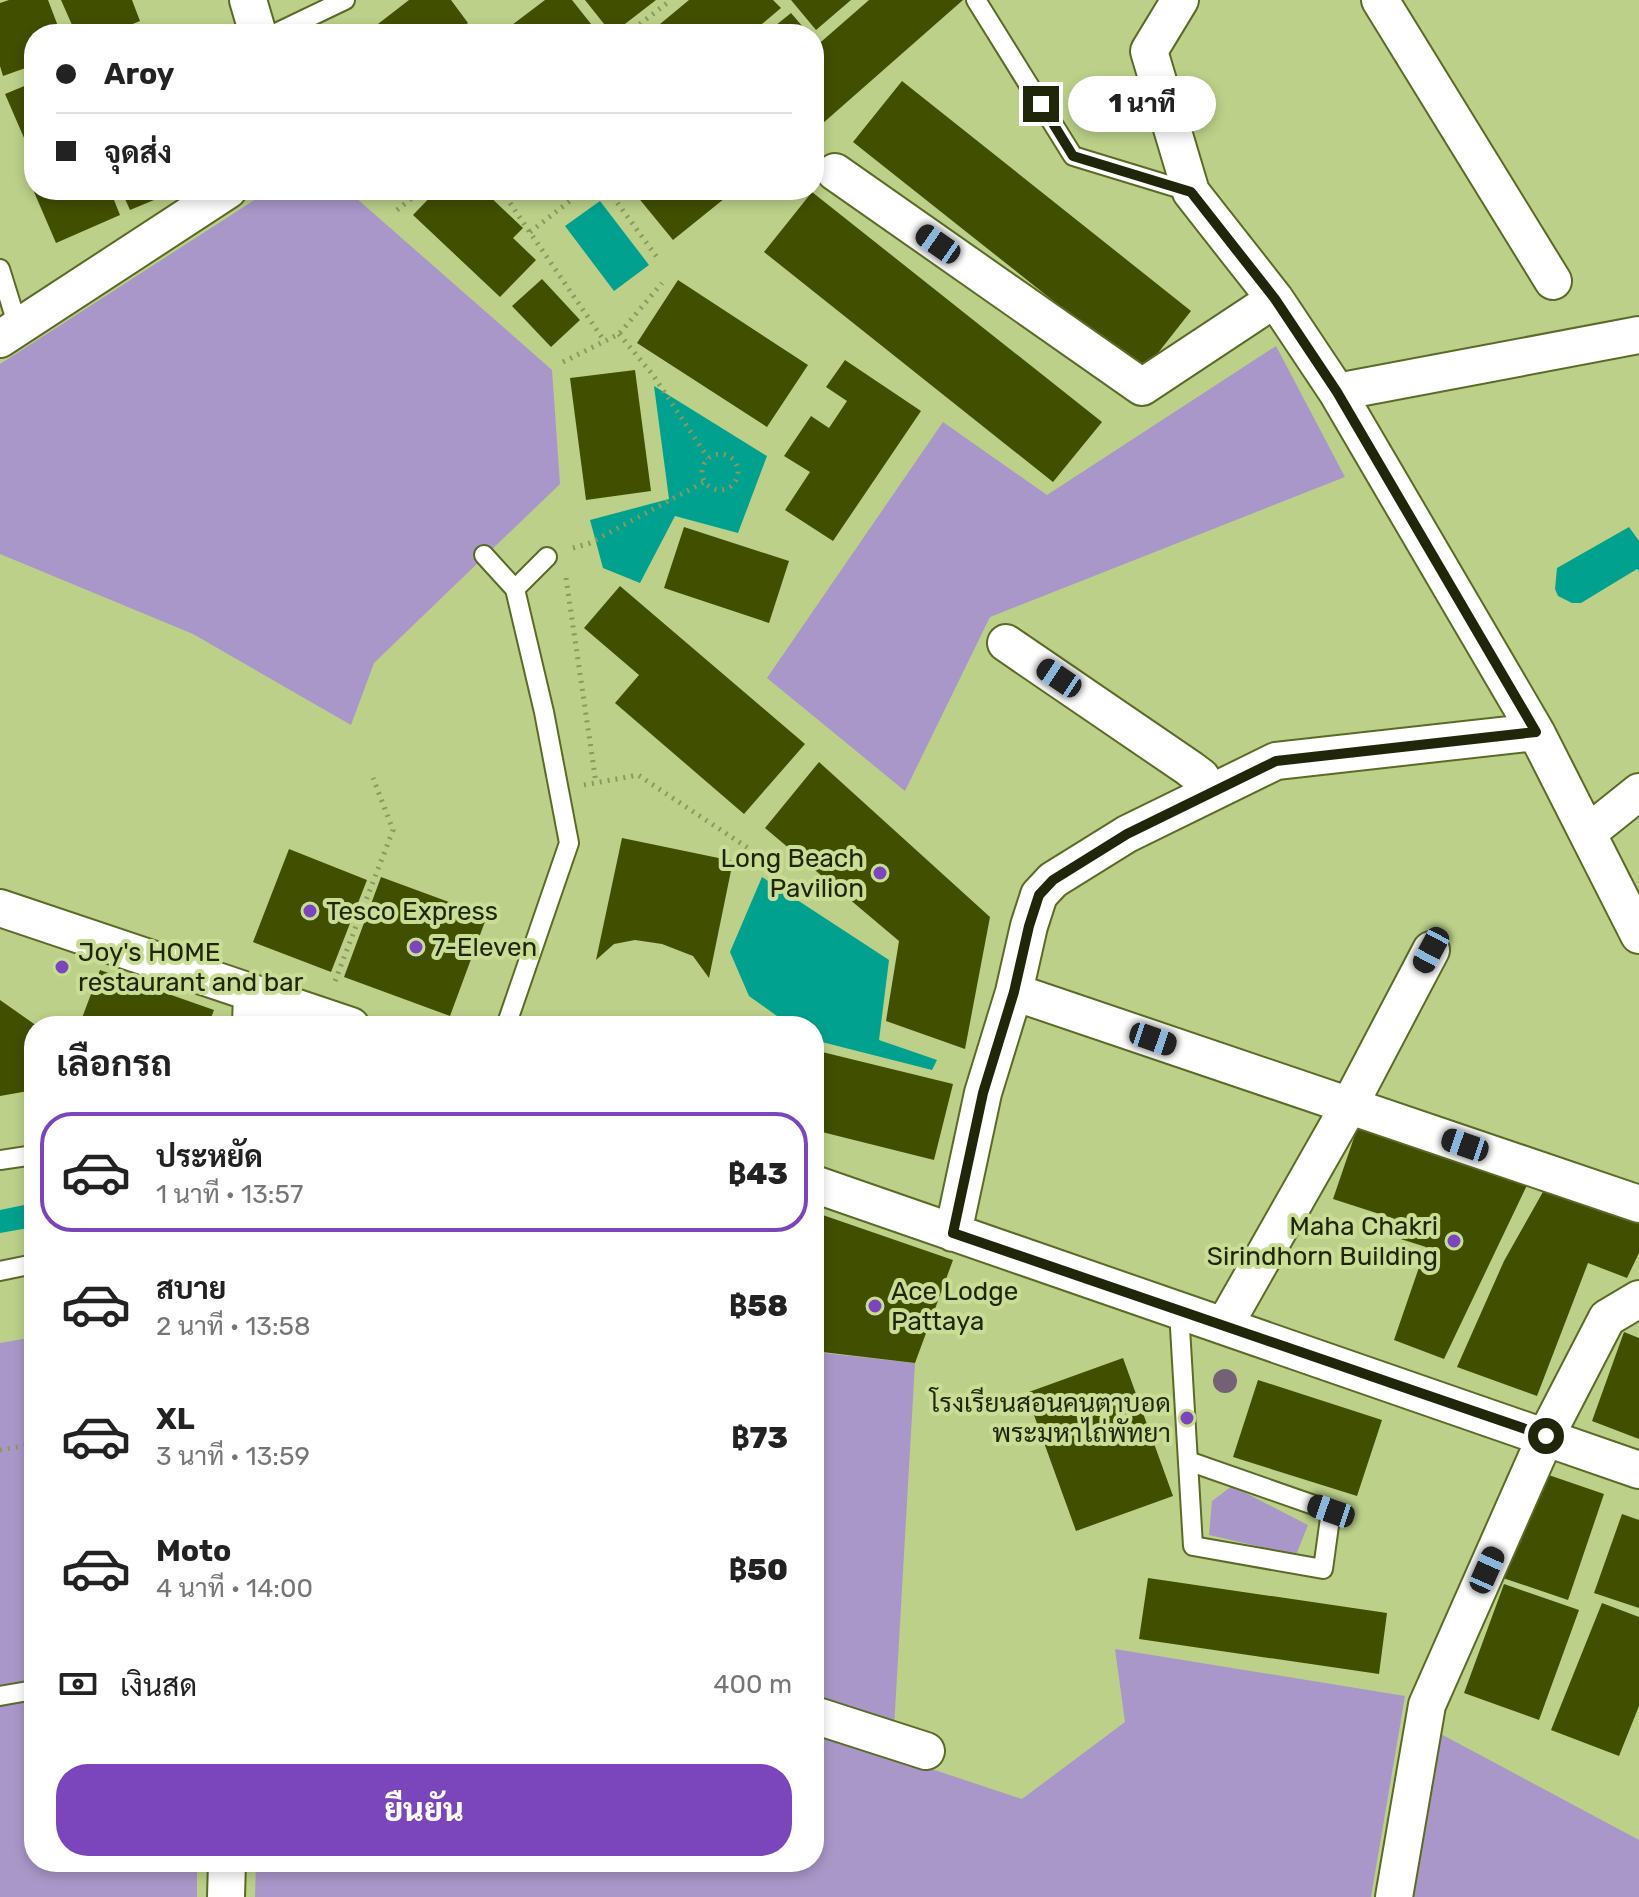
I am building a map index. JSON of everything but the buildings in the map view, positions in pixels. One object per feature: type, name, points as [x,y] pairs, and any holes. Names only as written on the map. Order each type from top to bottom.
[{"type":"street","points":[[248,0],[255,24]]},
{"type":"street","points":[[1180,0],[1149,51],[1191,192],[1275,299],[1337,392],[1536,732],[1639,935]]},
{"type":"street","points":[[1380,0],[1553,281]]},
{"type":"street","points":[[835,172],[1142,387],[1275,299]]},
{"type":"street","points":[[9,333],[213,200]]},
{"type":"street","points":[[1337,392],[1639,335]]},
{"type":"street","points":[[1006,643],[1189,768],[1201,777],[1209,792]]},
{"type":"street","points":[[953,1233],[983,1093],[1039,895],[1053,880],[1127,834],[1276,761],[1536,732]]},
{"type":"street","points":[[1589,832],[1639,792]]},
{"type":"street","points":[[0,908],[251,1010],[297,1016]]},
{"type":"street","points":[[1224,1326],[1349,1106],[1431,950]]},
{"type":"street","points":[[1014,992],[1639,1204]]},
{"type":"street","points":[[824,1188],[1639,1470]]},
{"type":"street","points":[[1394,1897],[1427,1705],[1546,1436],[1607,1318],[1639,1299]]},
{"type":"street","points":[[824,1718],[926,1751]]},
{"type":"street","points":[[226,1897],[227,1872]]},
{"type":"lane","points":[[295,24],[345,0]]},
{"type":"lane","points":[[976,0],[1073,156],[1191,192]]},
{"type":"lane","points":[[0,269],[9,333]]},
{"type":"lane","points":[[484,555],[515,589],[544,712],[569,843],[509,1016]]},
{"type":"lane","points":[[515,589],[547,557]]},
{"type":"lane","points":[[0,1160],[24,1156]]},
{"type":"lane","points":[[0,1271],[24,1266]]},
{"type":"lane","points":[[1179,1311],[1193,1546],[1323,1569],[1331,1511],[1188,1461]]},
{"type":"lane","points":[[0,1696],[24,1692]]},
{"type":"path","points":[[640,24],[671,0]]},
{"type":"path","points":[[397,210],[410,200]]},
{"type":"path","points":[[508,200],[605,342]]},
{"type":"path","points":[[530,232],[571,200]]},
{"type":"path","points":[[615,200],[659,260]]},
{"type":"path","points":[[563,362],[619,334],[662,283]]},
{"type":"path","points":[[619,334],[653,375],[708,458]]},
{"type":"path","points":[[720,454],[732,457],[738,468],[737,481],[727,490],[714,490],[704,482],[701,470],[708,458],[720,454]]},
{"type":"path","points":[[590,543],[704,482]]},
{"type":"path","points":[[565,566],[596,783]]},
{"type":"path","points":[[559,790],[638,775],[748,848]]},
{"type":"path","points":[[337,1016],[393,830],[373,778]]},
{"type":"path","points":[[0,1450],[24,1446]]},
{"type":"shaded area","points":[[254,200],[358,200],[552,370],[560,484],[374,663],[351,725],[193,634],[0,554],[0,364]]},
{"type":"shaded area","points":[[1276,346],[1345,477],[990,617],[905,791],[767,678],[943,422],[1047,495]]},
{"type":"shaded area","points":[[24,1339],[24,1872],[197,1872],[197,1897],[0,1897],[0,1343]]},
{"type":"shaded area","points":[[824,1353],[915,1363],[894,1728],[824,1706]]},
{"type":"shaded area","points":[[1232,1486],[1308,1525],[1296,1555],[1209,1535],[1212,1501]]},
{"type":"shaded area","points":[[1115,1649],[1405,1696],[1371,1897],[255,1897],[256,1872],[824,1872],[824,1733],[1022,1799],[1125,1722]]},
{"type":"shaded area","points":[[1439,1733],[1639,1840],[1639,1897],[1412,1897]]},
{"type":"water","points":[[600,201],[649,265],[614,291],[565,226]]},
{"type":"water","points":[[654,386],[767,456],[738,533],[675,516],[640,583],[603,568],[590,520],[669,499]]},
{"type":"water","points":[[1629,527],[1639,541],[1639,571],[1637,569],[1581,603],[1572,603],[1558,596],[1555,589],[1557,568]]},
{"type":"water","points":[[762,877],[889,960],[879,1040],[937,1060],[932,1070],[824,1043],[824,1016],[777,1016],[749,996],[730,952]]},
{"type":"water","points":[[24,1205],[24,1229],[0,1233],[0,1210]]},
{"type":"place","name":"Long Beach Pavilion","points":[[880,873]]},
{"type":"place","name":"Tesco Express","points":[[310,911]]},
{"type":"place","name":"7-Eleven","points":[[416,947]]},
{"type":"place","name":"Joy's HOME restaurant and bar","points":[[62,967]]},
{"type":"place","name":"Maha Chakri Sirindhorn Building","points":[[1454,1241]]},
{"type":"place","name":"Ace Lodge Pattaya","points":[[875,1306]]},
{"type":"place","name":"โรงเรียนสอนคนตาบอด พระมหาไถ่พัทยา","points":[[1187,1418]]},
{"type":"route","points":[[1041,104],[1073,156],[1191,192],[1275,299],[1337,392],[1536,732],[1276,761],[1127,834],[1053,880],[1039,895],[1029,926],[1014,992],[983,1093],[953,1233],[1546,1436]]}]
